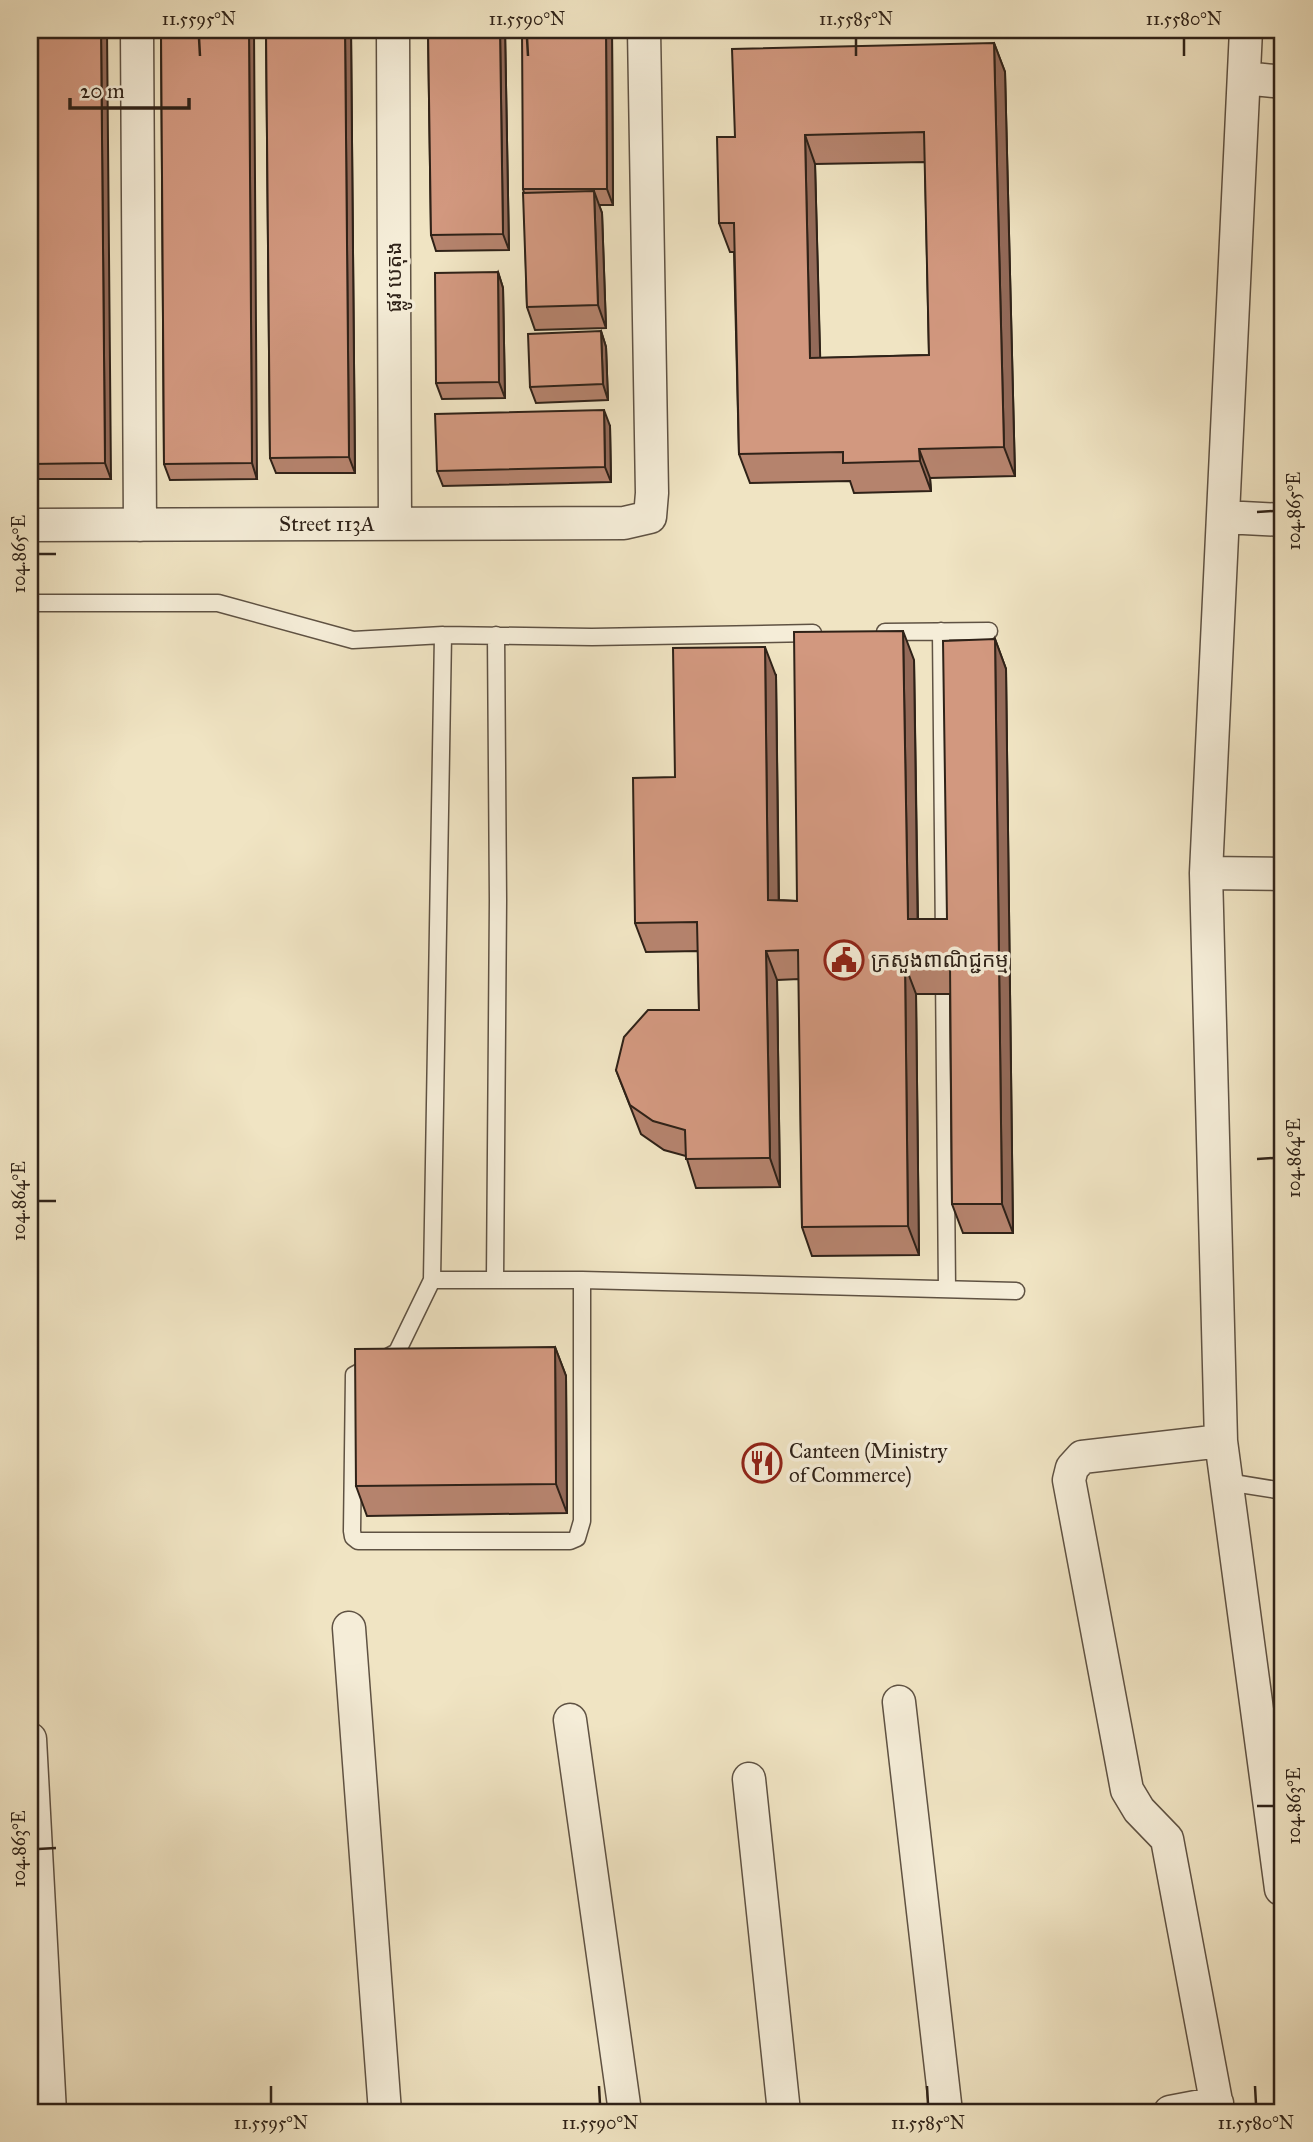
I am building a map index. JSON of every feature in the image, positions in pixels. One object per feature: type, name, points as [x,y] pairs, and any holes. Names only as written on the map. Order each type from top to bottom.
[{"type":"street","points":[[137,30],[140,525]]},
{"type":"street","name":"ផ្លូវ បេតុង","points":[[393,30],[395,524]]},
{"type":"street","name":"Street 113A","points":[[30,525],[624,523],[650,517],[652,493],[644,30]]},
{"type":"street","points":[[1246,30],[1206,873],[1221,1441],[1281,1889]]},
{"type":"street","points":[[1244,78],[1283,82]]},
{"type":"street","points":[[1224,517],[1283,520]]},
{"type":"street","points":[[1206,873],[1283,874]]},
{"type":"street","points":[[1171,2112],[1217,2108],[1167,1839],[1139,1810],[1128,1790],[1069,1480],[1072,1468],[1082,1457],[1221,1441]]},
{"type":"street","points":[[349,1628],[385,2112]]},
{"type":"street","points":[[899,1702],[946,2112]]},
{"type":"street","points":[[570,1720],[625,2112]]},
{"type":"street","points":[[30,1739],[50,2112]]},
{"type":"street","points":[[749,1779],[785,2112]]},
{"type":"lane","points":[[30,603],[218,603],[353,640],[443,635],[829,633]]},
{"type":"lane","points":[[941,631],[947,1290]]},
{"type":"lane","points":[[871,632],[989,631]]},
{"type":"lane","points":[[443,635],[432,1280],[397,1352],[354,1375],[353,1537],[358,1541],[570,1541],[577,1538],[582,1521],[582,1280]]},
{"type":"lane","points":[[495,1280],[495,997],[498,900],[496,635]]},
{"type":"lane","points":[[432,1280],[582,1280],[1016,1291]]},
{"type":"lane","points":[[1227,1482],[1283,1491]]},
{"type":"building","points":[[30,30],[101,30],[105,463],[30,464]]},
{"type":"building","points":[[161,30],[249,30],[252,463],[164,464]]},
{"type":"building","points":[[266,30],[345,30],[349,457],[270,458]]},
{"type":"building","points":[[428,30],[500,30],[503,234],[431,235]]},
{"type":"building","points":[[522,30],[606,30],[607,189],[523,189]]},
{"type":"building","points":[[994,43],[1004,447],[919,449],[920,461],[843,463],[843,452],[739,454],[734,223],[719,223],[717,137],[735,137],[732,49]],"holes":[[[924,132],[929,355],[810,358],[805,135]]]},
{"type":"building","points":[[594,191],[598,305],[527,307],[523,193]]},
{"type":"building","points":[[498,272],[499,382],[436,383],[435,273]]},
{"type":"building","points":[[601,331],[603,384],[530,387],[528,334]]},
{"type":"building","points":[[604,410],[605,467],[437,471],[435,414]]},
{"type":"building","points":[[903,631],[908,919],[947,919],[943,641],[995,639],[1002,1204],[952,1204],[950,965],[905,965],[908,1226],[802,1227],[798,950],[766,951],[770,1158],[686,1159],[685,1130],[653,1121],[630,1105],[616,1070],[624,1037],[648,1010],[699,1010],[697,922],[635,923],[633,778],[675,777],[673,648],[765,647],[768,900],[797,901],[794,632]]},
{"type":"building","points":[[555,1347],[556,1484],[356,1486],[355,1349]]},
{"type":"place","name":"ក្រសួងពាណិជ្ជកម្ម","points":[[844,960]]},
{"type":"place","name":"Canteen (Ministry of Commerce)","points":[[762,1463]]}]
